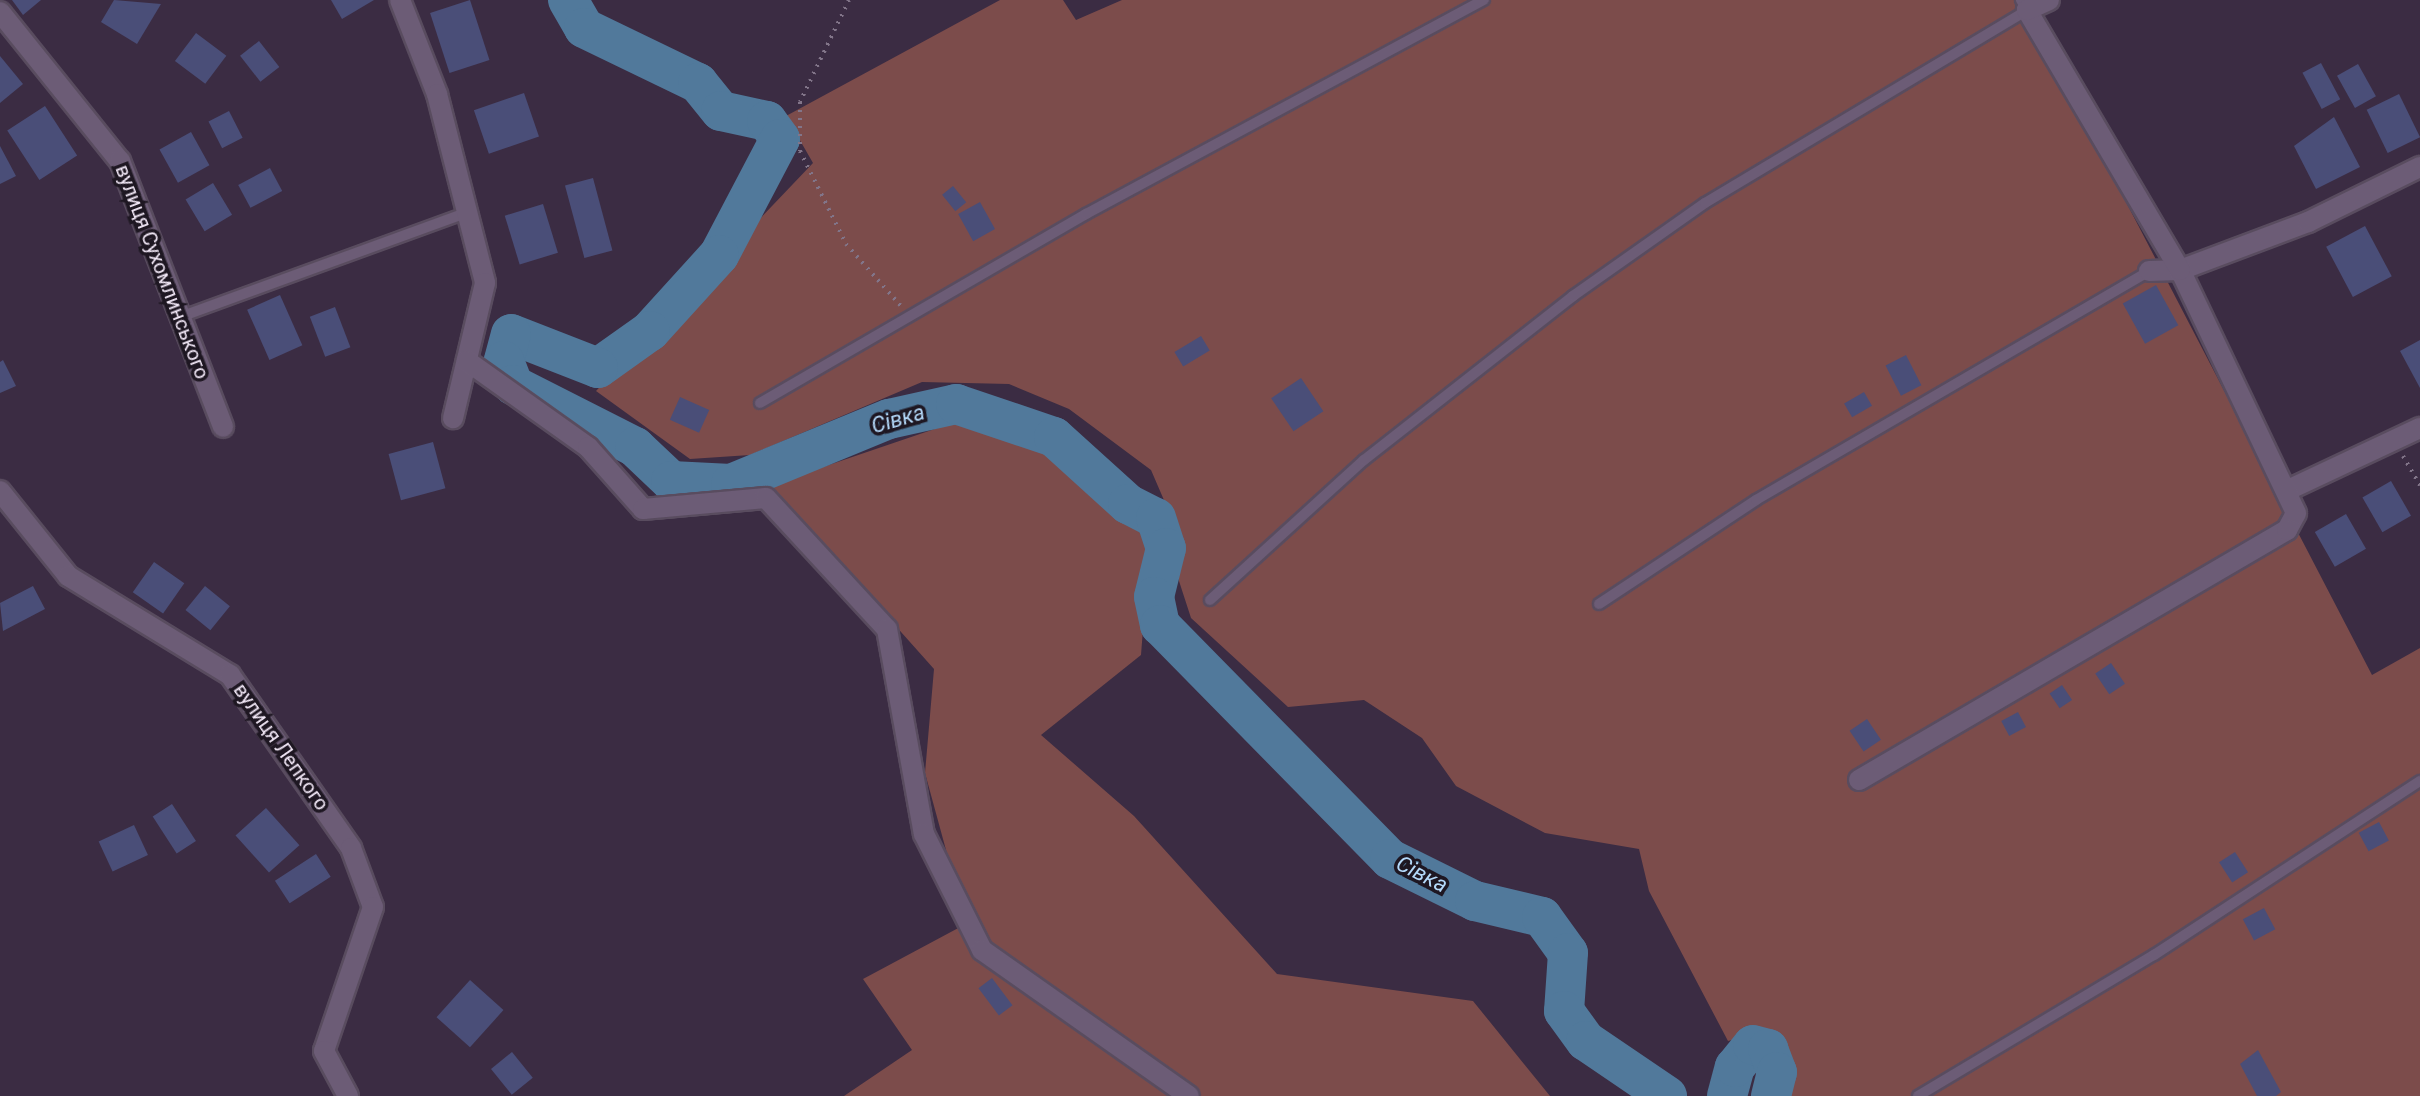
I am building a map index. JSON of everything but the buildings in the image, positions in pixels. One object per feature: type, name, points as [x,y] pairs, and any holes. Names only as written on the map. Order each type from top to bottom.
[{"type":"street","points":[[400,0],[472,211],[485,283],[453,418]]},
{"type":"street","points":[[1859,780],[2287,530],[2296,513],[2288,490],[2180,270],[2024,5],[2049,0]]},
{"type":"street","name":"вулиця Сухомлинського","points":[[0,12],[120,161],[223,427]]},
{"type":"street","points":[[2149,271],[2180,270],[2308,222],[2420,167]]},
{"type":"street","points":[[467,361],[588,447],[643,509],[766,498],[887,629],[924,834],[982,950],[1189,1096]]},
{"type":"street","points":[[2288,490],[2420,428]]},
{"type":"street","name":"вулиця Лепкого","points":[[0,491],[68,576],[230,675],[351,848],[373,907],[324,1051],[348,1096]]},
{"type":"lane","points":[[760,403],[910,316],[1484,0]]},
{"type":"lane","points":[[1210,600],[1364,460],[1573,296],[1705,203],[2024,5]]},
{"type":"lane","points":[[180,317],[472,211]]},
{"type":"lane","points":[[1599,604],[1756,500],[2149,271]]},
{"type":"lane","points":[[1918,1096],[2154,955],[2420,781]]},
{"type":"path","points":[[849,0],[800,102],[800,151],[846,244],[910,316]]},
{"type":"path","points":[[2394,440],[2420,485]]},
{"type":"shaded area","points":[[1000,0],[1063,0],[1076,20],[1122,0],[2021,0],[2372,675],[2420,648],[2420,1096],[1788,1096],[1787,1055],[1767,1031],[1728,1041],[1649,891],[1639,849],[1545,833],[1456,786],[1422,738],[1364,700],[1288,707],[1191,618],[1179,581],[1176,528],[1151,470],[1069,409],[1009,384],[922,382],[750,455],[690,459],[596,391],[813,163],[786,116]]},
{"type":"shaded area","points":[[964,419],[1068,463],[1150,538],[1141,655],[1041,735],[1134,816],[1277,974],[1473,1001],[1550,1096],[844,1096],[912,1050],[863,979],[977,918],[949,861],[925,773],[934,669],[770,485]]},
{"type":"waterway","name":"Сівка","points":[[568,0],[584,28],[698,83],[721,111],[767,121],[780,139],[719,255],[650,331],[598,368],[511,334],[504,361],[513,385],[635,447],[671,481],[731,484],[889,419],[956,404],[1054,437],[1128,504],[1156,518],[1166,548],[1154,597],[1160,625],[1390,859],[1475,901],[1542,917],[1568,953],[1564,1011],[1586,1041],[1667,1096]]},
{"type":"waterway","name":"Сівка","points":[[1727,1096],[1735,1067],[1753,1045],[1768,1049],[1777,1072],[1771,1096]]}]
